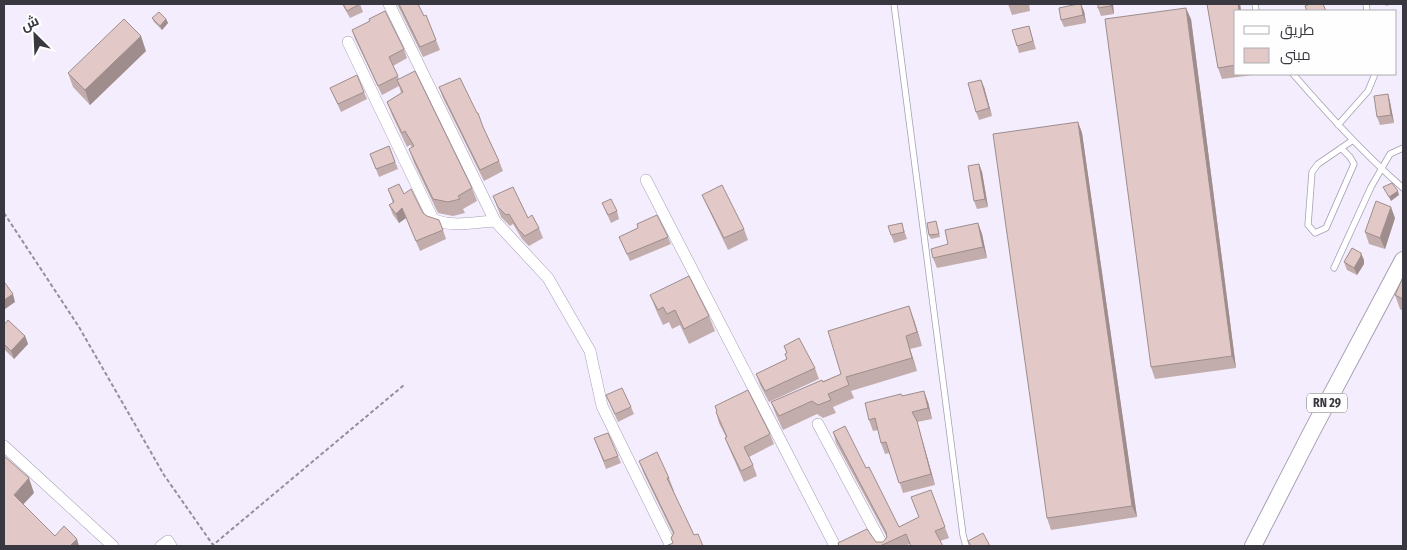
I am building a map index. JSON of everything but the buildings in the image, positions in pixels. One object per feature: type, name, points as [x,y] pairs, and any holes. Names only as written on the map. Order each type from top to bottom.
[{"type":"main road","name":"RN 29","points":[[1253,546],[1403,260]]},
{"type":"street","points":[[390,4],[495,221],[548,278],[590,351],[602,406],[671,546]]},
{"type":"street","points":[[348,42],[432,219],[452,224],[495,221]]},
{"type":"street","points":[[646,180],[835,546]]},
{"type":"street","points":[[818,424],[883,546]]},
{"type":"street","points":[[4,446],[113,546]]},
{"type":"street","points":[[161,546],[168,541],[171,546]]},
{"type":"lane","points":[[894,4],[963,535],[966,546]]},
{"type":"lane","points":[[1293,75],[1338,125],[1382,170],[1403,188]]},
{"type":"lane","points":[[1338,125],[1368,91],[1375,75]]},
{"type":"lane","points":[[1341,148],[1354,164],[1326,228],[1315,233],[1308,225],[1312,172],[1318,164],[1341,148],[1353,140]]},
{"type":"lane","points":[[1334,268],[1371,188],[1390,154],[1403,148]]},
{"type":"path","points":[[4,213],[79,328],[164,475],[213,545],[404,385]]}]
